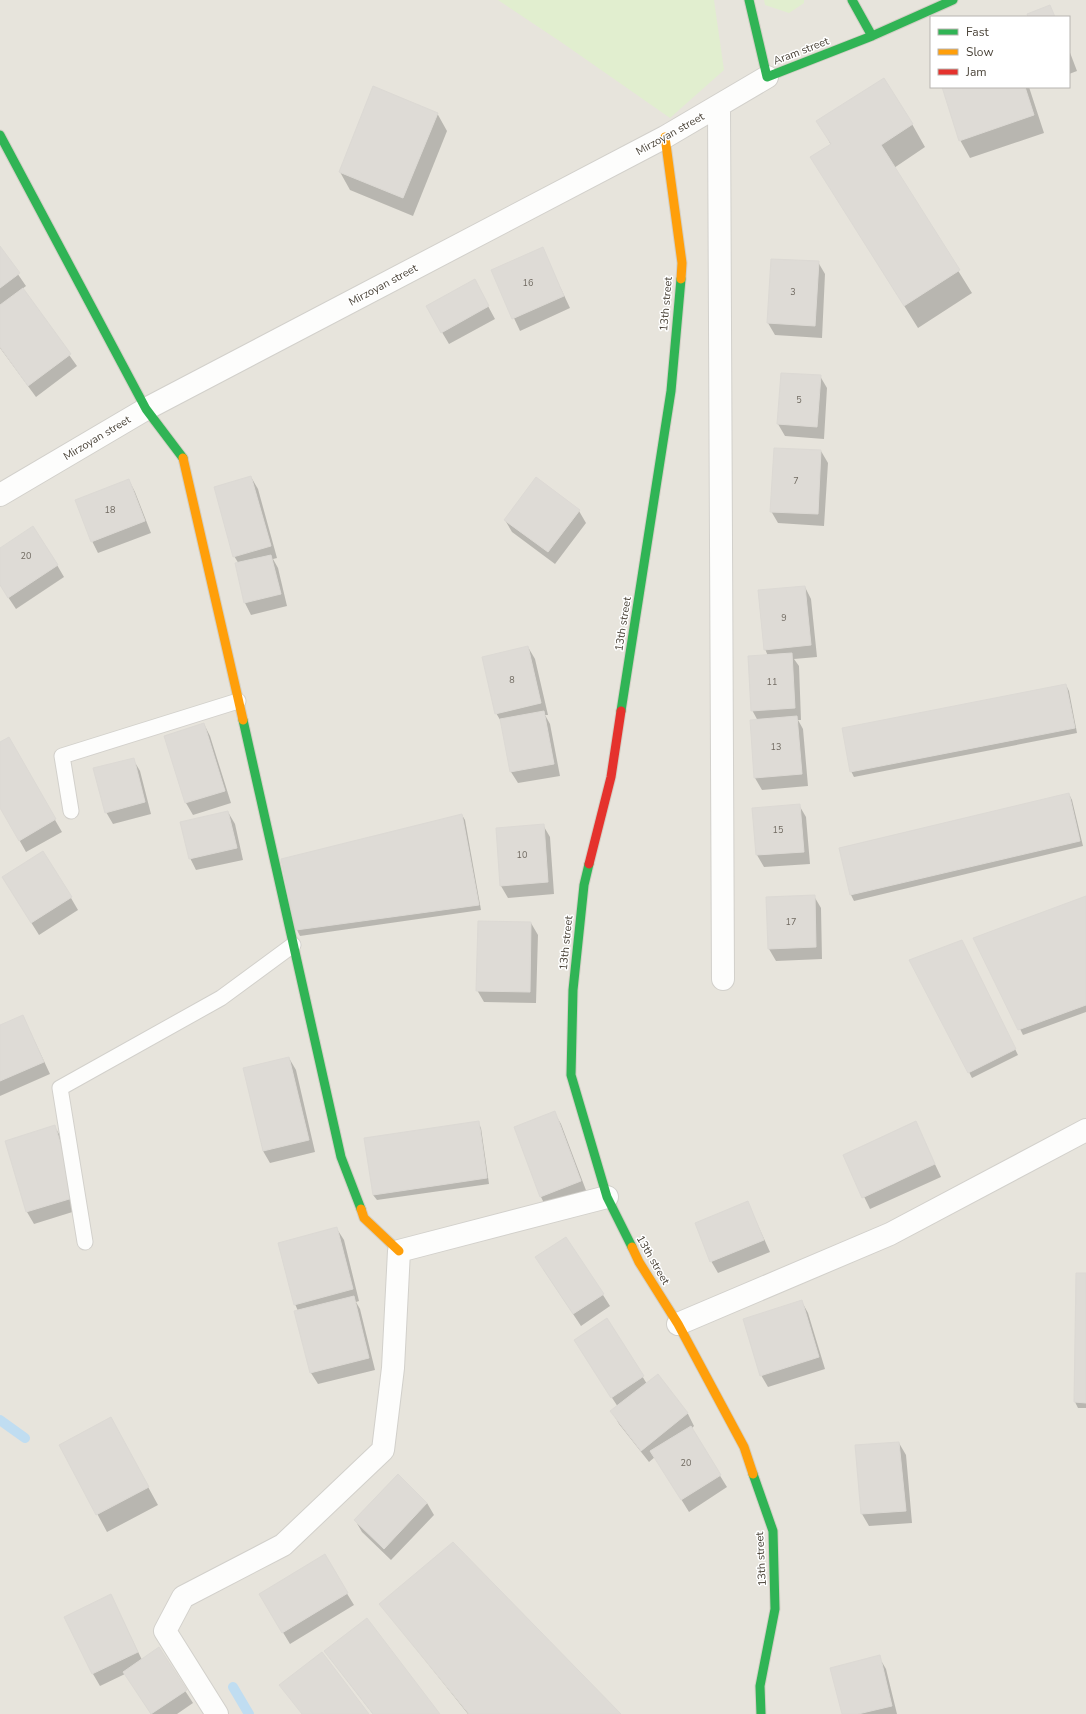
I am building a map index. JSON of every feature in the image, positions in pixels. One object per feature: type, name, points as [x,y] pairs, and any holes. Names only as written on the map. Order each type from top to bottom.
[{"type":"street","name":"Aram street","points":[[749,0],[767,77],[872,36],[953,0]]},
{"type":"street","points":[[852,0],[872,36]]},
{"type":"street","name":"Mirzoyan street","points":[[0,495],[146,409],[665,137],[719,107],[767,77]]},
{"type":"street","points":[[719,107],[723,979]]},
{"type":"street","points":[[0,135],[146,409],[184,460],[341,1156],[364,1218],[399,1251],[393,1368],[384,1450],[283,1545],[183,1597],[165,1631],[217,1714]]},
{"type":"street","name":"13th street","points":[[665,137],[682,262],[671,392],[611,777],[584,885],[573,990],[571,1075],[607,1197],[639,1262],[678,1324],[744,1447],[773,1532],[775,1609],[760,1686],[761,1714]]},
{"type":"street","points":[[678,1324],[890,1234],[1086,1130]]},
{"type":"street","points":[[399,1251],[607,1197]]},
{"type":"lane","points":[[71,811],[62,756],[238,701]]},
{"type":"lane","points":[[85,1242],[60,1088],[221,998],[293,945]]},
{"type":"shaded area","points":[[0,0],[1086,0],[1086,1714],[0,1714]]},
{"type":"green space","points":[[498,0],[714,0],[724,70],[670,118]]},
{"type":"green space","points":[[764,0],[804,0],[804,3],[789,13],[765,5]]},
{"type":"building","points":[[1050,5],[1055,16],[1028,16],[1027,14]]},
{"type":"building","points":[[884,78],[913,124],[881,145],[960,270],[904,306],[810,157],[831,144],[816,121]]},
{"type":"building","points":[[373,86],[438,113],[403,198],[339,172]]},
{"type":"building","points":[[942,88],[1025,88],[1034,115],[959,141]]},
{"type":"building","points":[[0,246],[20,273],[0,288]]},
{"type":"building","points":[[543,247],[564,296],[512,319],[491,270]]},
{"type":"building","points":[[771,259],[819,261],[815,326],[767,323]]},
{"type":"building","points":[[475,279],[489,306],[441,333],[426,306]]},
{"type":"building","points":[[23,288],[71,354],[28,386],[0,347],[0,305]]},
{"type":"building","points":[[781,373],[821,375],[817,427],[777,424]]},
{"type":"building","points":[[774,448],[821,450],[818,514],[770,512]]},
{"type":"building","points":[[251,476],[271,546],[233,557],[214,487]]},
{"type":"building","points":[[536,477],[580,510],[548,552],[504,520]]},
{"type":"building","points":[[129,479],[145,521],[91,542],[75,500]]},
{"type":"building","points":[[33,526],[58,565],[8,598],[0,585],[0,548]]},
{"type":"building","points":[[271,555],[281,594],[244,603],[235,563]]},
{"type":"building","points":[[805,586],[811,645],[764,650],[758,590]]},
{"type":"building","points":[[528,646],[541,703],[495,714],[482,657]]},
{"type":"building","points":[[792,653],[795,708],[751,711],[748,656]]},
{"type":"building","points":[[1066,684],[1075,728],[850,772],[842,728]]},
{"type":"building","points":[[544,711],[554,764],[510,772],[500,719]]},
{"type":"building","points":[[797,716],[802,774],[754,778],[750,720]]},
{"type":"building","points":[[204,723],[225,791],[185,803],[164,736]]},
{"type":"building","points":[[9,737],[56,819],[19,841],[0,808],[0,742]]},
{"type":"building","points":[[134,758],[145,802],[105,813],[93,768]]},
{"type":"building","points":[[1069,793],[1080,841],[850,895],[839,848]]},
{"type":"building","points":[[800,804],[804,852],[756,855],[752,808]]},
{"type":"building","points":[[228,811],[237,848],[189,859],[180,822]]},
{"type":"building","points":[[462,814],[479,905],[296,930],[281,859]]},
{"type":"building","points":[[544,824],[548,882],[500,886],[496,828]]},
{"type":"building","points":[[43,851],[72,897],[31,923],[2,877]]},
{"type":"building","points":[[815,895],[816,947],[768,949],[766,897]]},
{"type":"building","points":[[1086,896],[1086,1005],[1018,1030],[973,938]]},
{"type":"building","points":[[478,921],[531,922],[530,992],[476,991]]},
{"type":"building","points":[[962,940],[1016,1049],[968,1073],[909,960]]},
{"type":"building","points":[[23,1015],[44,1062],[0,1081],[0,1025]]},
{"type":"building","points":[[289,1057],[309,1140],[263,1151],[243,1068]]},
{"type":"building","points":[[555,1111],[581,1181],[540,1197],[514,1127]]},
{"type":"building","points":[[479,1121],[487,1178],[373,1195],[364,1138]]},
{"type":"building","points":[[916,1121],[935,1164],[862,1198],[843,1155]]},
{"type":"building","points":[[55,1125],[76,1197],[26,1212],[5,1141]]},
{"type":"building","points":[[748,1201],[764,1240],[710,1262],[695,1223]]},
{"type":"building","points":[[337,1227],[353,1289],[294,1305],[278,1243]]},
{"type":"building","points":[[566,1237],[604,1294],[573,1314],[535,1257]]},
{"type":"building","points":[[1076,1273],[1086,1273],[1086,1403],[1074,1402]]},
{"type":"building","points":[[354,1296],[369,1358],[310,1373],[294,1311]]},
{"type":"building","points":[[802,1300],[819,1357],[760,1376],[743,1319]]},
{"type":"building","points":[[607,1318],[644,1376],[611,1398],[574,1340]]},
{"type":"building","points":[[658,1374],[688,1413],[641,1451],[610,1411]]},
{"type":"building","points":[[111,1417],[149,1487],[96,1515],[59,1445]]},
{"type":"building","points":[[691,1426],[721,1475],[681,1500],[650,1451]]},
{"type":"building","points":[[899,1442],[906,1511],[861,1514],[855,1445]]},
{"type":"building","points":[[398,1474],[427,1503],[384,1549],[354,1520]]},
{"type":"building","points":[[453,1542],[621,1714],[469,1714],[379,1604]]},
{"type":"building","points":[[325,1554],[348,1593],[282,1633],[259,1594]]},
{"type":"building","points":[[111,1594],[138,1652],[92,1674],[64,1617]]},
{"type":"building","points":[[367,1618],[440,1714],[373,1714],[324,1651]]},
{"type":"building","points":[[159,1647],[187,1690],[151,1714],[123,1672]]},
{"type":"building","points":[[322,1652],[369,1714],[302,1714],[279,1685]]},
{"type":"building","points":[[880,1655],[892,1706],[858,1714],[842,1714],[830,1668]]},
{"type":"waterway","points":[[0,1420],[25,1438]]},
{"type":"waterway","points":[[233,1687],[249,1714]]},
{"type":"traffic: fast","points":[[749,0],[767,77],[872,36],[953,0]]},
{"type":"traffic: fast","points":[[852,0],[872,36]]},
{"type":"traffic: fast","points":[[0,135],[146,409],[183,458]]},
{"type":"traffic: fast","points":[[621,711],[671,391],[681,279]]},
{"type":"traffic: fast","points":[[243,720],[341,1157],[361,1209]]},
{"type":"traffic: fast","points":[[589,864],[584,885],[573,990],[571,1075],[607,1197],[632,1247]]},
{"type":"traffic: fast","points":[[753,1474],[773,1531],[775,1609],[760,1686],[761,1714]]},
{"type":"traffic: slow","points":[[665,137],[682,263],[681,279]]},
{"type":"traffic: slow","points":[[183,458],[243,720]]},
{"type":"traffic: slow","points":[[361,1209],[364,1218],[399,1251]]},
{"type":"traffic: slow","points":[[632,1247],[639,1262],[678,1324],[744,1447],[753,1474]]},
{"type":"traffic: jam","points":[[589,864],[611,777],[621,711]]}]
